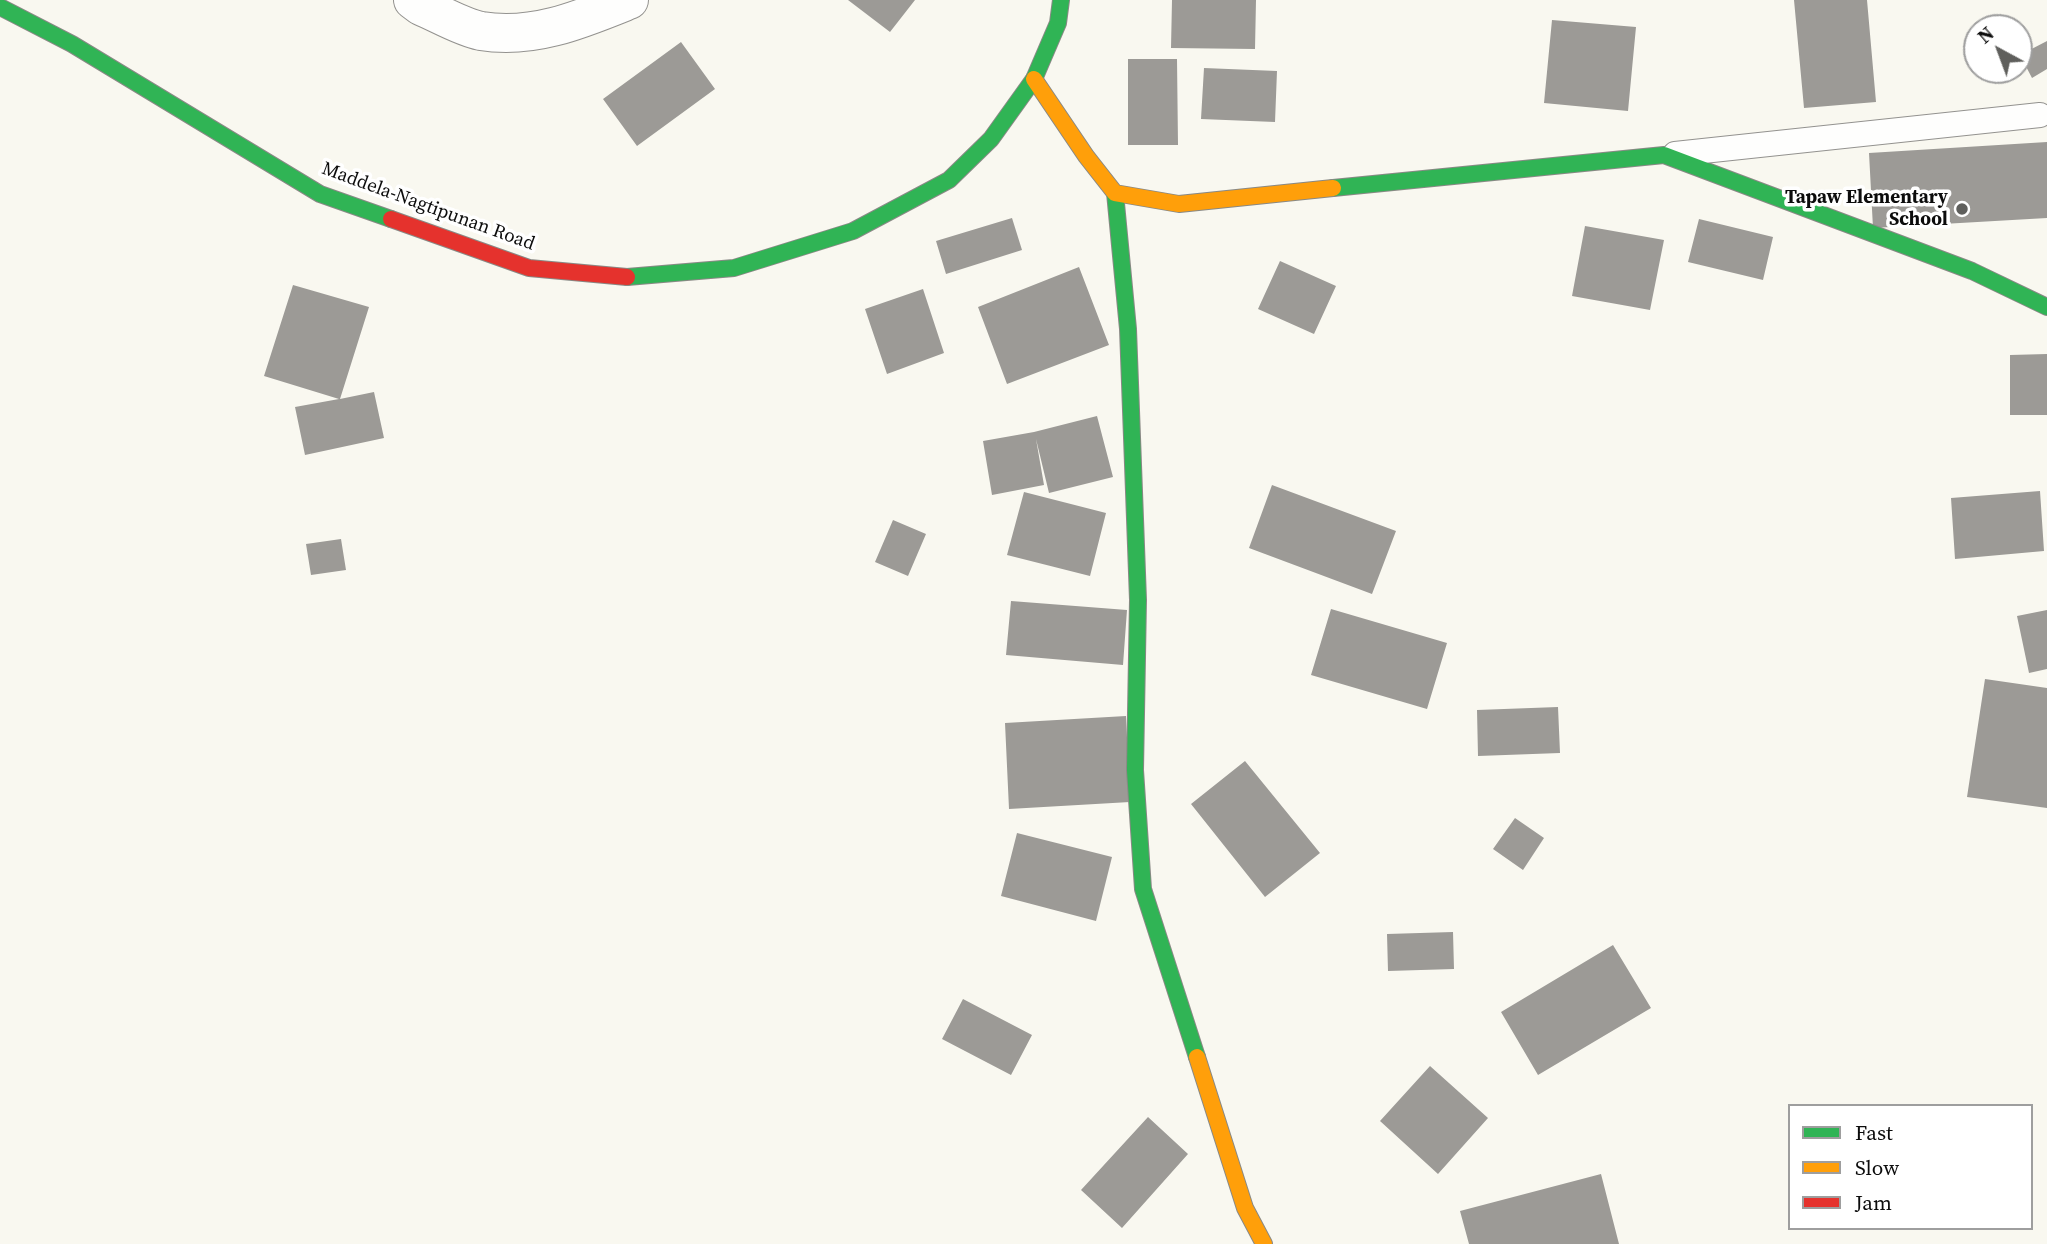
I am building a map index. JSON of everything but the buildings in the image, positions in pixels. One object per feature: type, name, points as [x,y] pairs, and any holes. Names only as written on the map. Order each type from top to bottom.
[{"type":"street","points":[[414,0],[421,6],[480,31],[534,33],[629,0]]},
{"type":"street","name":"Maddela-Nagtipunan Road","points":[[0,7],[72,44],[320,194],[529,268],[625,277],[734,268],[853,231],[949,180],[991,139],[1034,79],[1058,23],[1061,0]]},
{"type":"street","points":[[1034,79],[1086,156],[1115,193],[1128,329],[1138,600],[1135,770],[1143,889],[1245,1208],[1264,1244]]},
{"type":"street","points":[[1115,193],[1179,204],[1664,155],[1972,271],[2047,307]]},
{"type":"lane","points":[[1664,155],[2040,114]]},
{"type":"traffic: fast","points":[[627,277],[734,268],[853,231],[949,180],[991,139],[1034,79],[1058,23],[1061,0]]},
{"type":"traffic: fast","points":[[0,7],[72,44],[320,194],[391,219]]},
{"type":"traffic: fast","points":[[1333,188],[1664,155],[1972,271],[2047,307]]},
{"type":"traffic: fast","points":[[1115,193],[1128,329],[1138,600],[1135,770],[1143,889],[1197,1057]]},
{"type":"traffic: slow","points":[[1034,79],[1086,156],[1115,193],[1179,204],[1333,188]]},
{"type":"traffic: slow","points":[[1197,1057],[1245,1208],[1264,1244]]},
{"type":"traffic: jam","points":[[391,219],[529,268],[627,277]]},
{"type":"place","name":"Tapaw Elementary School","points":[[1962,209]]}]
